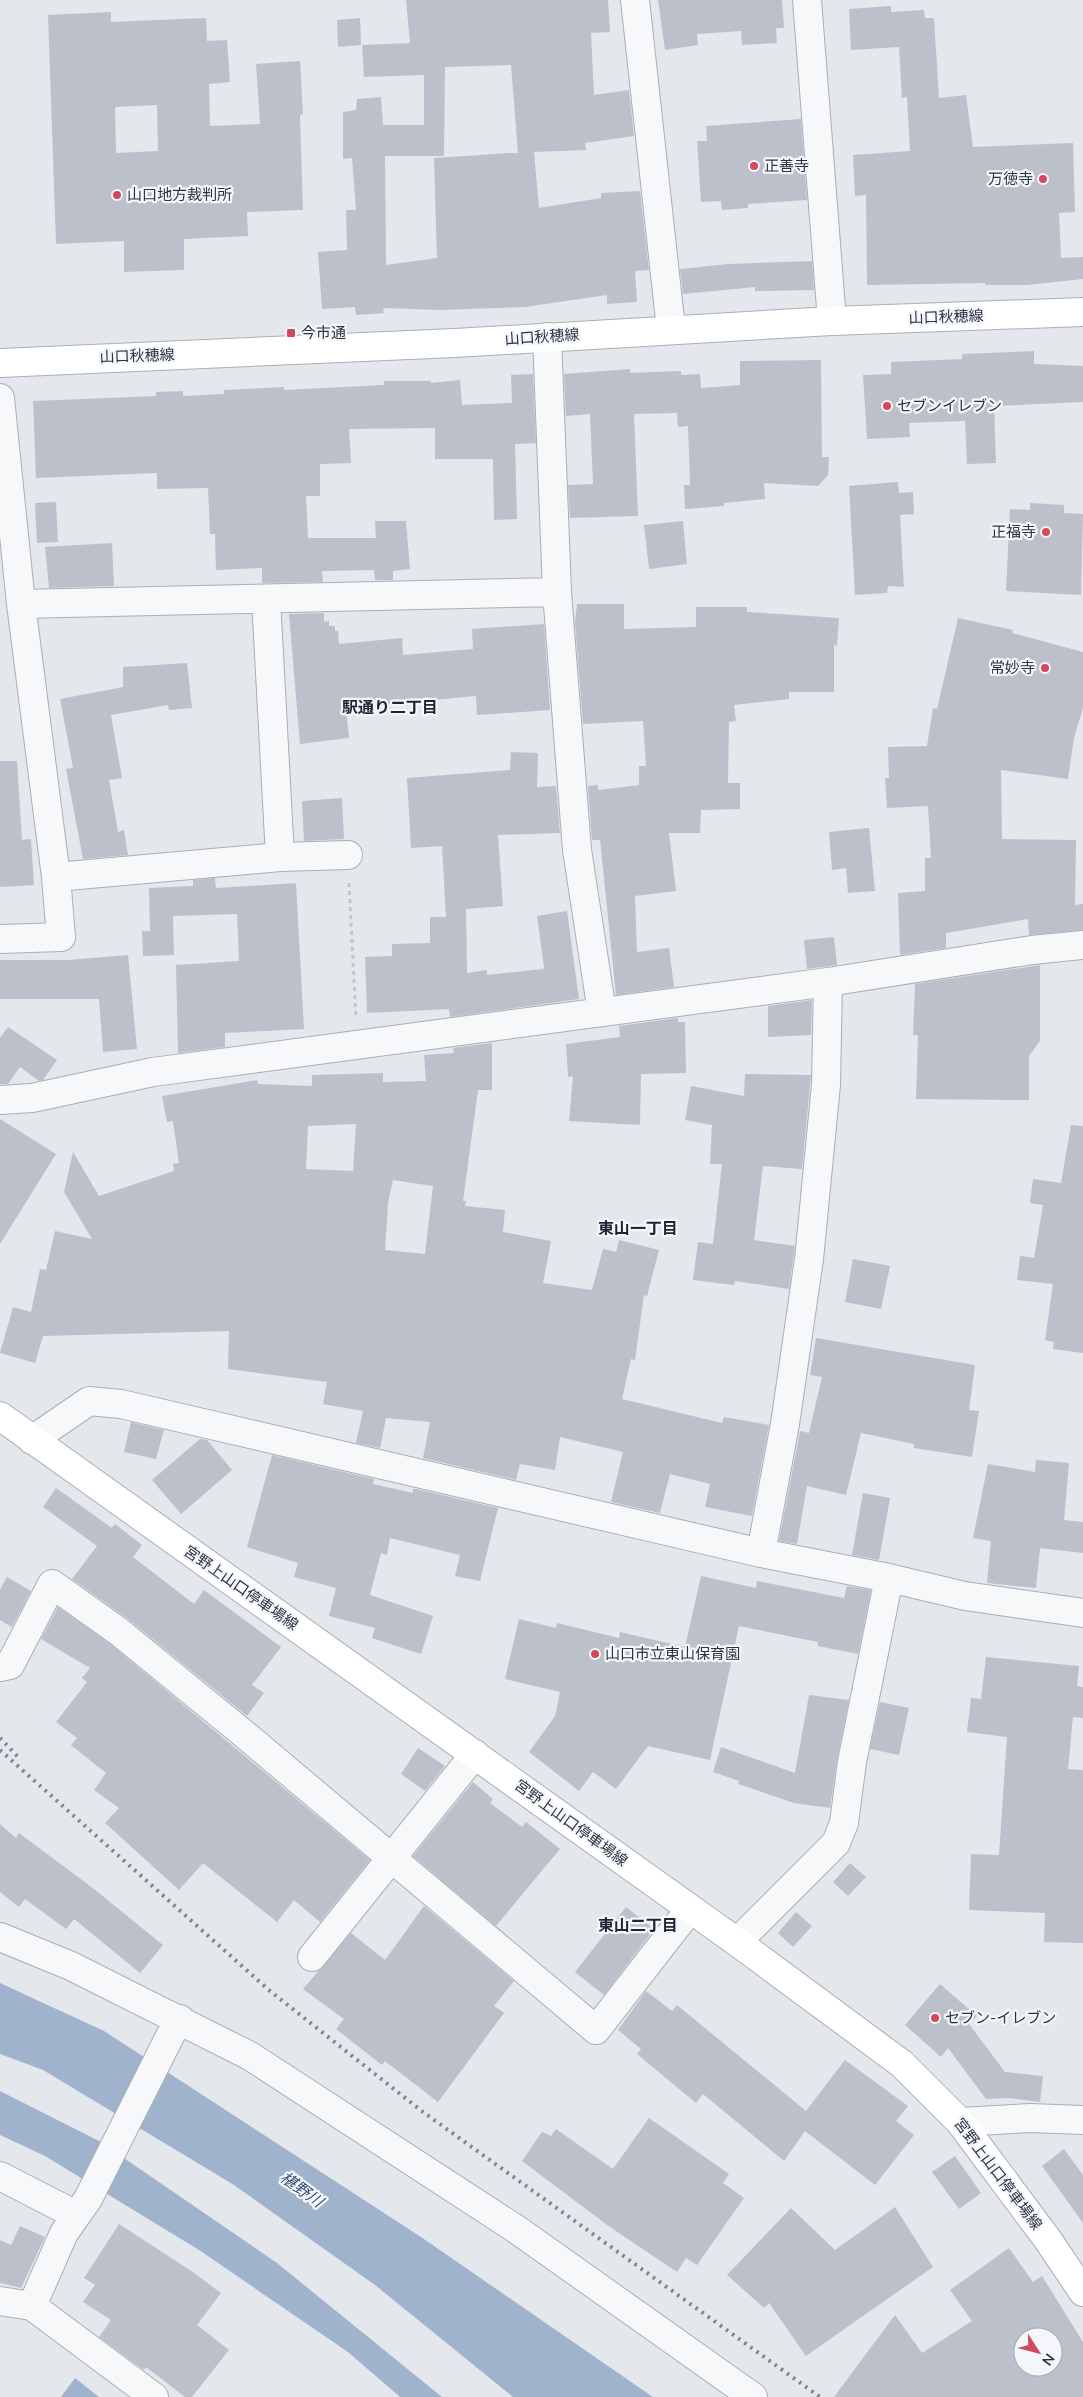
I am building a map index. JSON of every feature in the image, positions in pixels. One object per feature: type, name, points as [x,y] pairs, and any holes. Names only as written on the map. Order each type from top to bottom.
[{"type":"main road","name":"山口秋穂線","points":[[0,362],[547,337],[832,321],[1083,312]]},
{"type":"main road","name":"宮野上山口停車場線","points":[[0,1416],[690,1908],[902,2064],[960,2122],[1048,2240],[1083,2292]]},
{"type":"street","points":[[635,0],[671,329]]},
{"type":"street","points":[[807,0],[832,321]]},
{"type":"street","points":[[547,337],[557,592],[576,850],[602,1012]]},
{"type":"street","points":[[0,398],[21,604],[56,877],[61,937],[0,939]]},
{"type":"street","points":[[21,604],[557,592]]},
{"type":"street","points":[[266,599],[280,857]]},
{"type":"street","points":[[56,877],[280,857],[348,855]]},
{"type":"street","points":[[0,1100],[32,1098],[153,1072],[828,982],[1032,950],[1083,945]]},
{"type":"street","points":[[761,1553],[784,1424],[809,1259],[826,1085],[828,982]]},
{"type":"street","points":[[32,1440],[89,1401],[121,1404],[761,1553],[889,1578],[965,1596],[1083,1613]]},
{"type":"street","points":[[737,1942],[836,1843],[844,1823],[852,1762],[889,1578]]},
{"type":"street","points":[[0,1667],[10,1665],[52,1584],[118,1631],[596,2030],[690,1908]]},
{"type":"street","points":[[312,1957],[475,1754]]},
{"type":"street","points":[[0,1937],[72,1966],[175,2028],[250,2056],[516,2229],[753,2397]]},
{"type":"street","points":[[32,2306],[64,2233],[82,2207],[175,2028]]},
{"type":"street","points":[[960,2122],[1030,2118],[1083,2120]]},
{"type":"street","points":[[0,2176],[82,2207]]},
{"type":"street","points":[[0,2302],[32,2306],[154,2397]]},
{"type":"path","points":[[348,855],[358,1045]]},
{"type":"water","name":"椹野川","points":[[0,1983],[104,2031],[421,2237],[653,2397],[513,2397],[375,2285],[234,2185],[43,2070],[0,2054]]},
{"type":"water","points":[[0,2091],[99,2141],[277,2263],[442,2397],[400,2397],[348,2352],[199,2250],[45,2156],[0,2135]]},
{"type":"water","points":[[75,2378],[99,2397],[61,2397]]},
{"type":"building","points":[[406,0],[608,0],[610,32],[591,33],[594,95],[629,90],[634,136],[585,143],[586,150],[534,152],[539,208],[601,198],[601,193],[640,191],[649,270],[635,271],[637,302],[607,304],[607,295],[525,307],[441,310],[383,308],[384,313],[356,315],[355,307],[322,309],[318,252],[347,250],[346,210],[356,210],[352,158],[343,159],[343,112],[356,110],[357,99],[381,97],[383,125],[424,125],[424,75],[364,77],[362,45],[410,43]],"holes":[[[511,65],[518,153],[434,158],[437,258],[386,265],[385,156],[444,156],[445,67]]]},
{"type":"building","points":[[658,0],[782,0],[784,28],[776,28],[777,43],[742,45],[741,31],[697,34],[698,45],[665,50]]},
{"type":"building","points":[[891,6],[891,12],[924,10],[925,18],[934,18],[939,98],[966,95],[973,147],[1073,143],[1075,212],[1059,213],[1061,258],[1083,257],[1083,279],[1027,285],[985,285],[985,283],[867,285],[866,195],[855,196],[853,155],[910,151],[907,97],[902,98],[899,47],[851,50],[849,9]]},
{"type":"building","points":[[111,12],[111,22],[206,18],[207,41],[227,40],[230,82],[209,84],[210,126],[260,124],[256,64],[300,61],[303,114],[300,115],[303,210],[247,212],[248,236],[184,239],[184,270],[124,272],[124,241],[56,244],[48,15]],"holes":[[[157,105],[158,151],[116,153],[115,107]]]},
{"type":"building","points":[[360,18],[361,45],[338,47],[337,20]]},
{"type":"building","name":"正善寺","points":[[801,119],[807,200],[748,204],[748,208],[722,210],[721,201],[701,202],[697,141],[707,141],[706,126]]},
{"type":"building","points":[[812,261],[814,290],[755,291],[755,287],[683,294],[680,269],[728,264]]},
{"type":"building","points":[[1034,351],[1034,364],[1083,366],[1083,402],[994,406],[996,463],[967,464],[965,421],[909,423],[910,437],[867,439],[863,375],[891,374],[891,362],[962,359],[962,354]]},
{"type":"building","points":[[821,360],[822,457],[829,457],[828,475],[818,486],[764,483],[765,499],[724,503],[724,506],[685,509],[684,485],[690,485],[688,426],[678,427],[677,413],[634,414],[638,516],[570,518],[568,485],[593,484],[590,414],[566,416],[564,374],[630,369],[630,373],[681,371],[681,375],[700,374],[701,388],[740,385],[740,361]]},
{"type":"building","points":[[533,374],[536,443],[515,444],[517,519],[494,520],[493,459],[435,459],[435,428],[349,429],[351,463],[320,464],[320,496],[306,496],[308,538],[376,538],[375,521],[406,521],[410,569],[393,571],[393,580],[375,580],[374,570],[322,571],[323,582],[262,583],[262,568],[216,570],[215,534],[210,534],[208,488],[157,489],[157,473],[36,478],[33,401],[156,396],[156,392],[183,391],[183,396],[224,394],[224,390],[284,387],[284,390],[384,385],[384,381],[431,381],[431,383],[460,380],[462,405],[512,403],[511,375]]},
{"type":"building","points":[[898,482],[899,493],[913,492],[914,514],[900,515],[904,587],[888,586],[887,593],[855,595],[849,486]]},
{"type":"building","points":[[56,502],[58,542],[37,543],[35,503]]},
{"type":"building","name":"正福寺","points":[[1030,503],[1064,505],[1064,513],[1083,514],[1081,595],[1006,591],[1010,509],[1030,510]]},
{"type":"building","points":[[683,521],[687,564],[649,569],[644,525]]},
{"type":"building","points":[[112,543],[114,586],[49,588],[45,547]]},
{"type":"building","points":[[577,604],[624,604],[624,629],[696,627],[696,607],[747,607],[747,612],[839,618],[837,646],[834,645],[834,692],[789,692],[789,699],[734,705],[736,721],[729,722],[728,783],[740,783],[740,809],[701,810],[700,833],[669,833],[676,891],[635,896],[637,952],[669,948],[674,987],[616,995],[600,840],[592,840],[588,786],[598,785],[598,790],[639,785],[639,766],[646,766],[643,721],[583,724],[575,622]]},
{"type":"building","points":[[324,613],[324,622],[329,621],[329,626],[335,626],[335,631],[338,631],[339,644],[402,638],[403,655],[473,649],[472,629],[544,624],[550,710],[477,715],[476,696],[346,708],[349,738],[300,744],[289,614]]},
{"type":"building","points":[[958,618],[1013,630],[1012,633],[1083,652],[1083,708],[1074,738],[1068,779],[1001,770],[1002,839],[1076,840],[1075,905],[1083,904],[1083,930],[1029,935],[1028,919],[946,933],[946,948],[900,955],[898,893],[925,891],[925,858],[931,858],[928,806],[887,808],[885,778],[889,778],[888,747],[927,746],[933,708],[937,709]]},
{"type":"building","points":[[187,663],[192,708],[169,710],[168,705],[111,715],[122,778],[109,780],[118,832],[124,830],[128,855],[83,859],[66,769],[73,768],[60,699],[123,687],[123,667]]},
{"type":"building","points":[[511,752],[538,753],[537,787],[556,786],[560,833],[498,835],[503,906],[466,909],[467,973],[487,970],[487,975],[543,969],[537,916],[567,911],[579,999],[450,1017],[449,1009],[367,1013],[365,957],[392,956],[392,944],[430,943],[430,917],[446,917],[442,846],[411,848],[407,778],[510,770]]},
{"type":"building","points":[[0,761],[17,761],[22,840],[31,839],[34,885],[0,887]]},
{"type":"building","points":[[342,798],[344,839],[304,841],[302,801]]},
{"type":"building","points":[[869,828],[875,891],[848,893],[846,868],[832,870],[829,832]]},
{"type":"building","points":[[215,878],[216,888],[296,883],[304,1029],[225,1033],[225,1047],[178,1053],[176,965],[239,961],[237,914],[173,916],[174,955],[143,956],[142,931],[150,931],[149,888],[193,886],[193,880]]},
{"type":"building","points":[[834,937],[837,965],[807,969],[804,940]]},
{"type":"building","points":[[128,955],[137,1049],[103,1052],[99,999],[0,999],[0,960],[68,960]]},
{"type":"building","points":[[1040,965],[1040,1041],[1029,1056],[1029,1100],[916,1099],[918,1035],[913,1035],[915,984]]},
{"type":"building","points":[[812,1000],[811,1035],[768,1037],[768,1006]]},
{"type":"building","points":[[678,1018],[678,1022],[685,1022],[686,1073],[641,1074],[640,1125],[569,1121],[573,1076],[568,1077],[566,1044],[620,1037],[619,1026]]},
{"type":"building","points":[[8,1027],[57,1060],[43,1080],[39,1081],[20,1067],[8,1084],[0,1084],[0,1038]]},
{"type":"building","points":[[492,1043],[492,1090],[478,1090],[463,1201],[466,1201],[465,1206],[505,1210],[503,1232],[551,1241],[543,1283],[592,1290],[603,1249],[616,1252],[619,1240],[659,1250],[647,1296],[644,1295],[635,1360],[631,1359],[622,1399],[722,1423],[724,1417],[769,1425],[752,1516],[705,1507],[710,1484],[670,1474],[660,1513],[611,1502],[623,1452],[560,1437],[555,1470],[520,1464],[516,1480],[423,1458],[430,1422],[386,1418],[380,1448],[356,1443],[363,1411],[323,1404],[327,1382],[228,1369],[229,1331],[43,1336],[35,1363],[0,1353],[13,1307],[31,1312],[40,1269],[46,1270],[55,1231],[92,1239],[64,1192],[73,1152],[99,1196],[174,1171],[173,1164],[179,1163],[173,1121],[167,1122],[162,1096],[257,1080],[258,1084],[312,1086],[312,1075],[383,1073],[383,1082],[426,1081],[424,1055],[454,1053],[453,1048]],"holes":[[[356,1124],[353,1171],[306,1169],[308,1126]],[[393,1180],[433,1186],[425,1254],[385,1250],[388,1203]]]},
{"type":"building","points":[[745,1074],[811,1075],[802,1169],[763,1166],[754,1240],[795,1246],[789,1289],[735,1281],[734,1285],[693,1280],[698,1242],[713,1244],[722,1164],[710,1164],[712,1125],[685,1120],[691,1086],[744,1096]]},
{"type":"building","points":[[0,1119],[56,1154],[0,1244]]},
{"type":"building","points":[[1071,1125],[1083,1126],[1083,1353],[1053,1349],[1054,1342],[1045,1340],[1053,1284],[1017,1280],[1020,1256],[1034,1258],[1043,1205],[1030,1203],[1033,1179],[1061,1183]]},
{"type":"building","points":[[853,1259],[890,1266],[881,1309],[845,1302]]},
{"type":"building","points":[[816,1338],[975,1365],[969,1410],[979,1411],[972,1457],[914,1448],[914,1444],[861,1433],[846,1495],[807,1486],[797,1544],[779,1541],[800,1431],[809,1433],[822,1377],[810,1375]]},
{"type":"building","points":[[131,1422],[164,1430],[156,1459],[124,1452]]},
{"type":"building","points":[[200,1439],[207,1440],[232,1470],[181,1514],[152,1480]]},
{"type":"building","points":[[272,1455],[374,1479],[373,1484],[413,1493],[413,1489],[416,1489],[498,1508],[480,1581],[455,1576],[460,1555],[390,1538],[387,1555],[381,1553],[370,1595],[433,1616],[421,1654],[372,1638],[375,1628],[329,1616],[336,1588],[294,1577],[298,1563],[247,1547]]},
{"type":"building","points":[[1036,1460],[1069,1463],[1064,1520],[1083,1522],[1083,1553],[1040,1548],[1036,1588],[987,1583],[991,1541],[973,1538],[988,1464],[1035,1472]]},
{"type":"building","points":[[56,1488],[112,1528],[115,1524],[142,1545],[133,1557],[194,1604],[204,1590],[281,1647],[252,1685],[264,1693],[247,1716],[128,1619],[72,1579],[97,1546],[43,1507]]},
{"type":"building","points":[[863,1493],[890,1498],[879,1560],[852,1555]]},
{"type":"building","points":[[701,1576],[756,1588],[757,1581],[844,1598],[847,1586],[871,1590],[858,1654],[818,1646],[818,1642],[739,1626],[710,1760],[648,1746],[616,1789],[593,1772],[579,1791],[529,1752],[555,1716],[560,1692],[505,1679],[519,1619],[556,1628],[557,1623],[619,1638],[620,1632],[685,1647]]},
{"type":"building","points":[[7,1577],[31,1591],[12,1627],[0,1620],[0,1590]]},
{"type":"building","points":[[58,1607],[109,1643],[370,1860],[320,1922],[294,1900],[277,1922],[203,1863],[179,1890],[105,1823],[119,1808],[94,1790],[106,1773],[71,1745],[77,1738],[56,1722],[87,1682],[82,1678],[90,1668],[41,1639]]},
{"type":"building","points":[[986,1657],[1079,1666],[1077,1686],[1083,1687],[1083,1718],[1073,1717],[1068,1769],[1083,1770],[1083,1943],[1044,1942],[1045,1913],[969,1910],[971,1854],[999,1855],[1007,1737],[967,1732],[971,1698],[981,1699]]},
{"type":"building","points":[[809,1695],[849,1700],[830,1808],[794,1803],[738,1784],[739,1781],[713,1772],[721,1747],[795,1773]]},
{"type":"building","points":[[880,1702],[909,1708],[899,1755],[870,1749]]},
{"type":"building","points":[[418,1748],[445,1766],[425,1791],[401,1774]]},
{"type":"building","points":[[473,1782],[493,1799],[490,1803],[522,1827],[526,1822],[560,1849],[496,1926],[413,1856]]},
{"type":"building","points":[[0,1824],[16,1838],[19,1833],[94,1889],[163,1945],[140,1973],[74,1919],[66,1929],[25,1899],[19,1907],[0,1892]]},
{"type":"building","points":[[850,1863],[866,1877],[848,1896],[833,1882]]},
{"type":"building","points":[[424,1906],[514,1981],[494,2006],[504,2013],[438,2102],[385,2061],[382,2065],[336,2029],[344,2019],[303,1989],[351,1933],[385,1960]]},
{"type":"building","points":[[626,1907],[654,1929],[604,1995],[575,1972]]},
{"type":"building","points":[[796,1912],[812,1926],[793,1947],[778,1933]]},
{"type":"building","points":[[940,1984],[977,2016],[969,2024],[1005,2072],[1043,2076],[1040,2102],[1009,2098],[986,2099],[948,2048],[941,2057],[905,2025]]},
{"type":"building","points":[[646,1991],[672,2011],[677,2005],[806,2111],[845,2060],[908,2106],[896,2121],[914,2135],[875,2185],[805,2131],[784,2161],[703,2094],[696,2103],[637,2054],[641,2049],[618,2030]]},
{"type":"building","points":[[649,2118],[729,2174],[723,2183],[744,2198],[697,2265],[686,2258],[677,2272],[610,2227],[522,2161],[542,2132],[551,2136],[556,2129],[613,2169]]},
{"type":"building","points":[[1064,2149],[1083,2175],[1083,2223],[1042,2166]]},
{"type":"building","points":[[955,2156],[981,2193],[959,2209],[932,2172]]},
{"type":"building","points":[[895,2207],[933,2267],[806,2356],[769,2303],[764,2308],[727,2275],[791,2208],[835,2250]]},
{"type":"building","points":[[119,2224],[193,2272],[221,2293],[197,2325],[229,2350],[192,2397],[185,2397],[146,2367],[144,2370],[99,2337],[111,2320],[83,2302],[95,2285],[84,2278]]},
{"type":"building","points":[[20,2226],[45,2237],[21,2288],[0,2283],[0,2240],[11,2245]]},
{"type":"building","points":[[1009,2248],[1033,2282],[1042,2276],[1083,2342],[1083,2397],[834,2397],[895,2315],[922,2353],[972,2321],[950,2290]]},
{"type":"railway","points":[[0,1738],[20,1759]]},
{"type":"railway","points":[[0,1750],[270,1991],[423,2112],[820,2397]]},
{"type":"place","name":"正善寺","points":[[754,166]]},
{"type":"place","name":"万徳寺","points":[[1043,179]]},
{"type":"place","name":"山口地方裁判所","points":[[117,195]]},
{"type":"place","name":"今市通","points":[[291,333]]},
{"type":"place","name":"セブンイレブン","points":[[887,406]]},
{"type":"place","name":"正福寺","points":[[1046,532]]},
{"type":"place","name":"常妙寺","points":[[1045,668]]},
{"type":"place","name":"山口市立東山保育園","points":[[595,1654]]},
{"type":"place","name":"セブン-イレブン","points":[[935,2018]]},
{"type":"district","name":"駅通り二丁目","points":[[390,707]]},
{"type":"district","name":"東山一丁目","points":[[638,1228]]},
{"type":"district","name":"東山二丁目","points":[[638,1925]]}]
